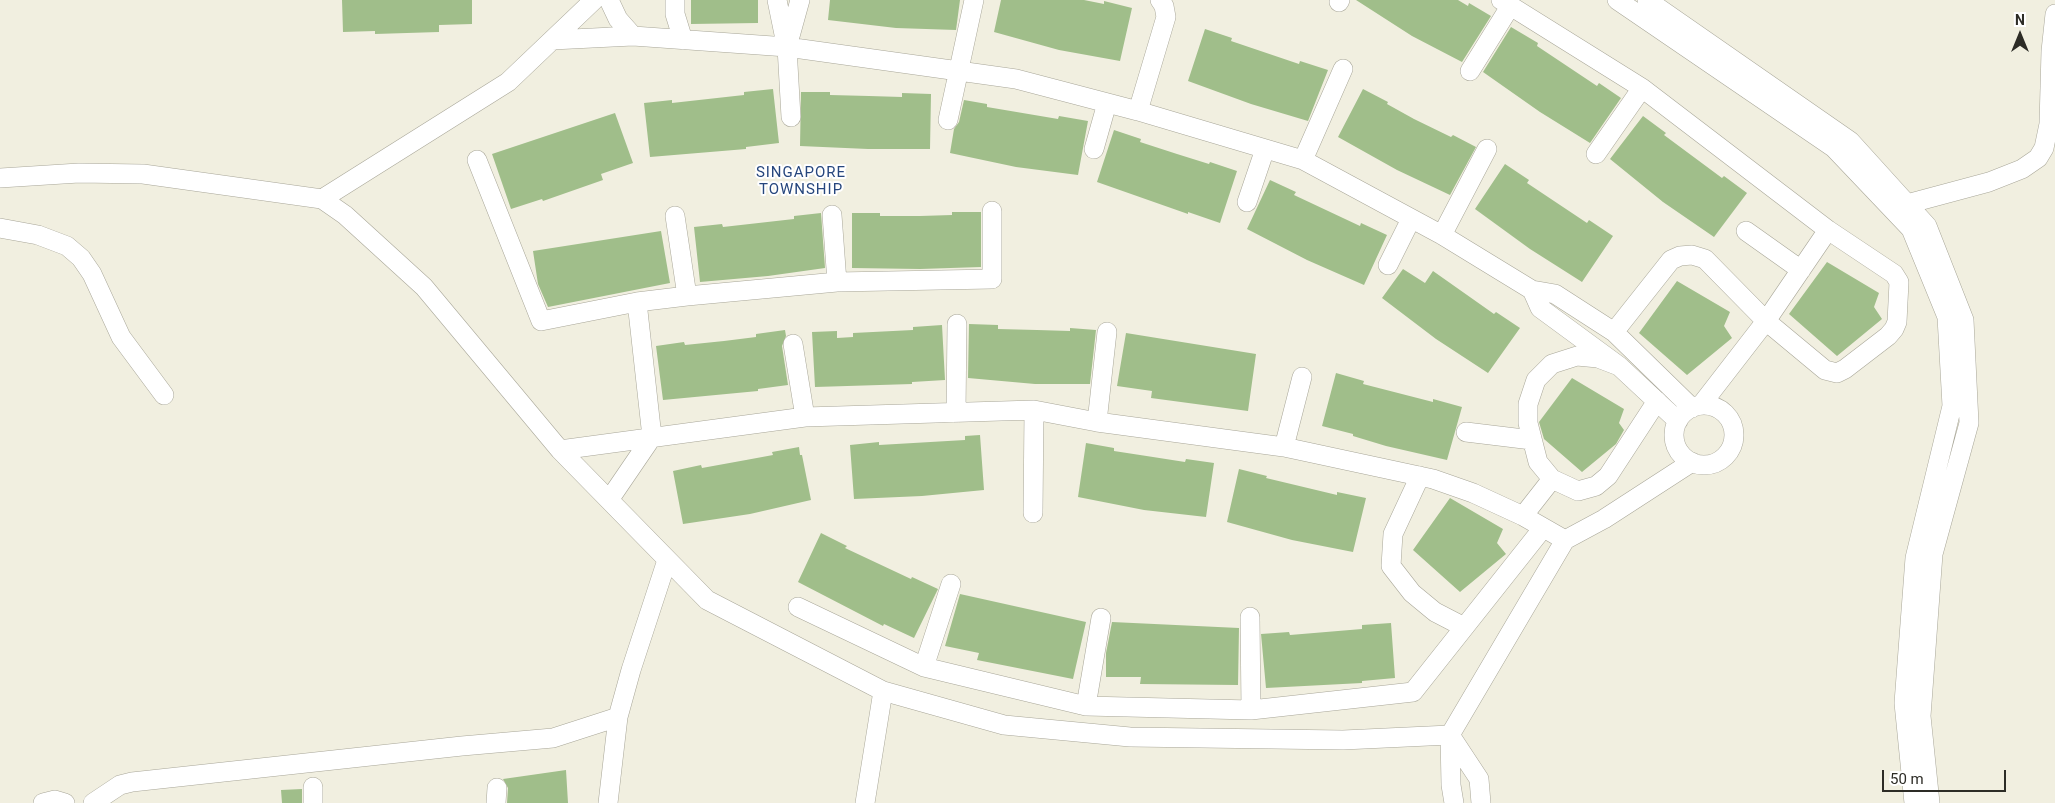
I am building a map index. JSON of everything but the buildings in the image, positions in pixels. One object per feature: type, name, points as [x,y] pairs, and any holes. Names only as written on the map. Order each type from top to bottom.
[{"type":"street","points":[[322,199],[508,82],[594,0]]},
{"type":"street","points":[[609,0],[618,19],[633,36]]},
{"type":"street","points":[[675,0],[675,14],[683,40]]},
{"type":"street","points":[[777,0],[787,47],[791,116]]},
{"type":"street","points":[[787,47],[800,0]]},
{"type":"street","points":[[948,120],[974,0]]},
{"type":"street","points":[[1138,111],[1166,17],[1160,0]]},
{"type":"street","points":[[1616,0],[1834,148],[1911,229],[1948,317],[1952,406],[1915,558],[1904,704],[1914,803]]},
{"type":"street","points":[[1647,0],[1850,141],[1927,226],[1964,320],[1968,423],[1933,554],[1921,716],[1930,803]]},
{"type":"street","points":[[1470,71],[1506,3],[1642,88],[1828,230],[1894,274],[1899,282],[1897,322],[1894,329],[1846,369],[1836,373],[1825,370],[1766,321],[1705,259],[1692,255],[1680,256],[1671,260],[1614,332]]},
{"type":"street","points":[[1907,204],[1989,182],[2022,169],[2038,158],[2044,148],[2049,124],[2051,51],[2055,14]]},
{"type":"street","points":[[552,40],[633,36],[787,47],[1016,80],[1138,111],[1303,160],[1442,235],[1532,290],[1555,294],[1614,332],[1696,406],[1711,406],[1720,409],[1728,416],[1733,430],[1733,444],[1721,460],[1712,464],[1702,464],[1692,462],[1684,457],[1678,449],[1674,440],[1674,430],[1678,421],[1684,413],[1696,406],[1766,321],[1828,230]]},
{"type":"street","points":[[1303,160],[1344,69]]},
{"type":"street","points":[[1596,154],[1642,88]]},
{"type":"street","points":[[1094,149],[1107,103]]},
{"type":"street","points":[[1246,202],[1265,149]]},
{"type":"street","points":[[1442,235],[1487,150]]},
{"type":"street","points":[[476,160],[541,321],[637,302],[836,282],[992,279],[992,211]]},
{"type":"street","points":[[0,178],[79,172],[144,174],[322,199],[345,215],[424,287],[560,450],[707,600],[883,691],[1004,725],[1130,737],[1343,740],[1450,735]]},
{"type":"street","points":[[832,215],[836,282]]},
{"type":"street","points":[[675,216],[687,296]]},
{"type":"street","points":[[1388,265],[1411,219]]},
{"type":"street","points":[[0,228],[38,234],[67,246],[81,258],[92,274],[121,337],[164,395]]},
{"type":"street","points":[[1746,231],[1801,270]]},
{"type":"street","points":[[1532,290],[1540,308],[1619,366],[1678,421]]},
{"type":"street","points":[[609,500],[652,437],[637,302]]},
{"type":"street","points":[[956,413],[957,324]]},
{"type":"street","points":[[1097,422],[1107,332]]},
{"type":"street","points":[[793,344],[805,417]]},
{"type":"street","points":[[1619,366],[1598,358],[1577,356],[1552,364],[1536,380],[1528,404],[1528,423],[1538,462],[1552,479],[1578,491],[1596,486],[1608,476],[1657,401]]},
{"type":"street","points":[[1284,447],[1302,377]]},
{"type":"street","points":[[560,450],[805,417],[1034,410],[1097,422],[1284,447],[1420,476],[1473,493],[1523,516],[1565,540]]},
{"type":"street","points":[[1033,513],[1034,410]]},
{"type":"street","points":[[1466,432],[1532,440]]},
{"type":"street","points":[[1454,803],[1451,785],[1450,735],[1565,540],[1604,519],[1692,462]]},
{"type":"street","points":[[1420,476],[1393,534],[1391,566],[1412,592],[1435,612],[1464,627]]},
{"type":"street","points":[[1523,516],[1552,479]]},
{"type":"street","points":[[798,607],[924,667],[1086,706],[1251,710],[1413,692],[1544,528]]},
{"type":"street","points":[[608,803],[618,717],[667,560]]},
{"type":"street","points":[[924,667],[951,584]]},
{"type":"street","points":[[1250,617],[1251,710]]},
{"type":"street","points":[[1086,706],[1100,618]]},
{"type":"street","points":[[865,803],[883,691]]},
{"type":"street","points":[[92,803],[120,785],[132,782],[462,746],[553,738],[618,717]]},
{"type":"street","points":[[1450,735],[1479,779],[1481,803]]},
{"type":"street","points":[[43,803],[55,800],[65,803]]},
{"type":"district","name":"SINGAPORE TOWNSHIP","points":[[801,182]]}]
